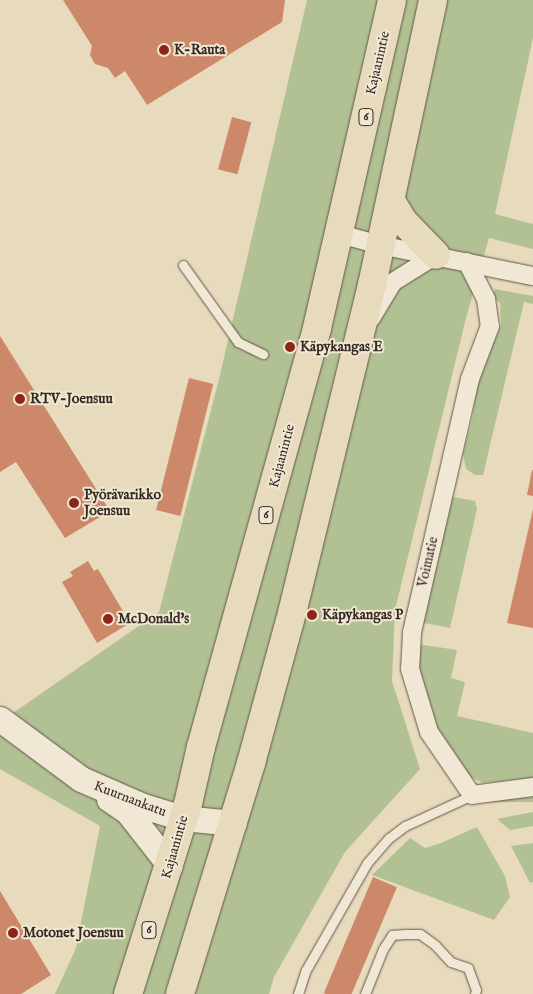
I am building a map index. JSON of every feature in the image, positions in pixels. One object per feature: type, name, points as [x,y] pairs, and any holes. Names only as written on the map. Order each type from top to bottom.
[{"type":"highway","name":"Kajaanintie","points":[[128,994],[170,866],[317,328],[392,0]]},
{"type":"highway","points":[[180,994],[234,823],[293,609],[391,201],[433,0]]},
{"type":"highway","points":[[391,201],[403,222],[436,256]]},
{"type":"street","points":[[340,234],[380,245],[533,276]]},
{"type":"street","points":[[359,338],[393,282],[436,256]]},
{"type":"street","name":"Voimatie","points":[[467,262],[486,299],[490,326],[468,388],[412,633],[410,669],[429,732],[472,795]]},
{"type":"street","name":"Kuurnankatu","points":[[0,719],[81,779],[143,806],[185,811],[234,823]]},
{"type":"street","name":"Kuurnankatu","points":[[34,744],[84,768],[185,811]]},
{"type":"street","points":[[81,779],[128,812],[170,866]]},
{"type":"street","points":[[472,795],[533,787]]},
{"type":"lane","points":[[184,265],[238,342],[263,354]]},
{"type":"lane","points":[[298,994],[306,970],[367,863],[383,844],[404,826],[472,795]]},
{"type":"lane","points":[[365,994],[383,949],[392,935],[420,934],[435,944],[451,962],[468,968],[476,990],[475,994]]},
{"type":"green space","points":[[307,0],[533,0],[533,38],[495,214],[533,224],[533,249],[489,238],[466,318],[395,610],[392,681],[420,769],[345,852],[274,977],[269,994],[55,994],[76,948],[100,826],[0,769],[0,722],[159,612],[219,379]]},
{"type":"green space","points":[[495,289],[533,296],[533,304],[524,302],[483,475],[475,475],[466,469],[463,454],[472,420],[478,377],[501,325],[500,303],[492,297]]},
{"type":"green space","points":[[454,497],[475,501],[477,509],[450,628],[424,623],[420,619],[447,502]]},
{"type":"green space","points":[[418,644],[457,650],[451,678],[465,682],[457,716],[533,733],[533,778],[483,783],[472,778],[459,765],[434,723],[415,655]]},
{"type":"green space","points":[[488,796],[533,796],[533,802],[488,802]]},
{"type":"green space","points":[[533,812],[533,826],[510,830],[497,819]]},
{"type":"green space","points":[[477,827],[505,876],[510,897],[494,920],[372,875],[410,838],[425,848]]},
{"type":"green space","points":[[533,843],[533,882],[530,883],[511,846]]},
{"type":"building","name":"K-Rauta","points":[[63,0],[285,0],[282,22],[147,105],[125,71],[115,78],[108,68],[95,64],[90,55],[92,46]]},
{"type":"building","points":[[232,117],[251,122],[237,174],[218,169]]},
{"type":"building","name":"RTV-Joensuu","points":[[0,336],[110,511],[65,538],[16,462],[0,472]]},
{"type":"building","points":[[189,378],[213,384],[180,516],[156,510]]},
{"type":"building","points":[[533,470],[533,496],[527,495]]},
{"type":"building","points":[[533,509],[533,628],[507,623]]},
{"type":"building","points":[[88,561],[94,571],[98,569],[130,623],[97,643],[62,582],[73,576],[70,572]]},
{"type":"building","points":[[373,877],[397,887],[352,994],[324,993]]},
{"type":"building","name":"Motonet Joensuu","points":[[0,891],[51,975],[21,994],[0,994]]},
{"type":"place","name":"K-Rauta","points":[[164,50]]},
{"type":"place","name":"Käpykangas E","points":[[290,347]]},
{"type":"place","name":"RTV-Joensuu","points":[[20,399]]},
{"type":"place","name":"Pyörävarikko Joensuu","points":[[74,503]]},
{"type":"place","name":"Käpykangas P","points":[[312,615]]},
{"type":"place","name":"McDonald's","points":[[108,619]]},
{"type":"place","name":"Motonet Joensuu","points":[[13,933]]}]
